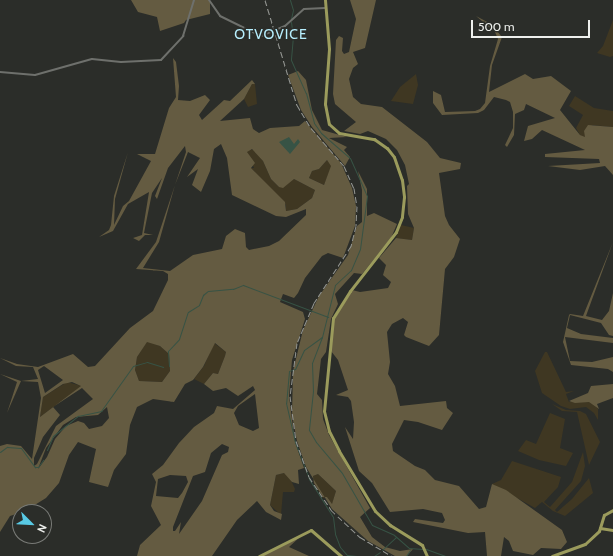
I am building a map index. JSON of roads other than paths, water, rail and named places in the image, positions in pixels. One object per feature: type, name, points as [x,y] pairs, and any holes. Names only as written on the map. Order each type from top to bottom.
[{"type":"main road","points":[[325,0],[329,49],[325,104],[329,124],[339,132],[371,138],[386,146],[394,157],[404,193],[403,213],[396,232],[350,291],[333,318],[324,405],[327,424],[339,451],[366,499],[384,520],[424,547],[427,556]]},
{"type":"main road","points":[[552,556],[584,545],[600,528],[604,515],[613,510]]},
{"type":"main road","points":[[600,528],[613,530]]},
{"type":"main road","points":[[260,555],[311,530],[341,556]]},
{"type":"street","points":[[0,72],[35,75],[92,59],[121,62],[160,60],[184,36],[194,0]]},
{"type":"street","points":[[210,0],[220,16],[257,35],[267,36],[308,8],[325,8]]},
{"type":"waterway","points":[[290,0],[293,10],[291,19]]},
{"type":"waterway","points":[[291,22],[293,36],[291,60],[306,93],[314,123],[321,133],[350,158],[367,196],[360,249],[351,270],[335,285],[322,337],[312,363],[313,391],[309,430],[316,442],[342,473],[372,525],[394,535],[409,548],[423,549]]},
{"type":"waterway","points":[[169,366],[168,351],[179,339],[188,312],[199,305],[203,295],[208,291],[233,289],[243,285],[328,317]]},
{"type":"waterway","points":[[322,337],[304,350],[295,369],[289,371],[286,403],[295,442],[309,479],[333,517],[335,534],[340,547],[347,555],[357,556]]},
{"type":"waterway","points":[[47,450],[53,436],[78,416],[101,411],[133,366],[147,362],[163,367]]},
{"type":"waterway","points":[[0,452],[7,447],[21,448],[35,467],[38,467],[43,460]]},
{"type":"waterway","points":[[382,550],[396,537]]},
{"type":"waterway","points":[[426,549],[445,556]]},
{"type":"waterway","points":[[406,556],[410,550]]},
{"type":"waterway","points":[[374,556],[380,552]]},
{"type":"railway","points":[[265,0],[297,105],[311,128],[344,166],[354,188],[357,206],[356,226],[351,246],[314,303],[297,343],[290,396],[296,441],[309,477],[331,510],[360,537],[392,556]]},
{"type":"district","name":"OTVOVICE","points":[[271,34]]}]
